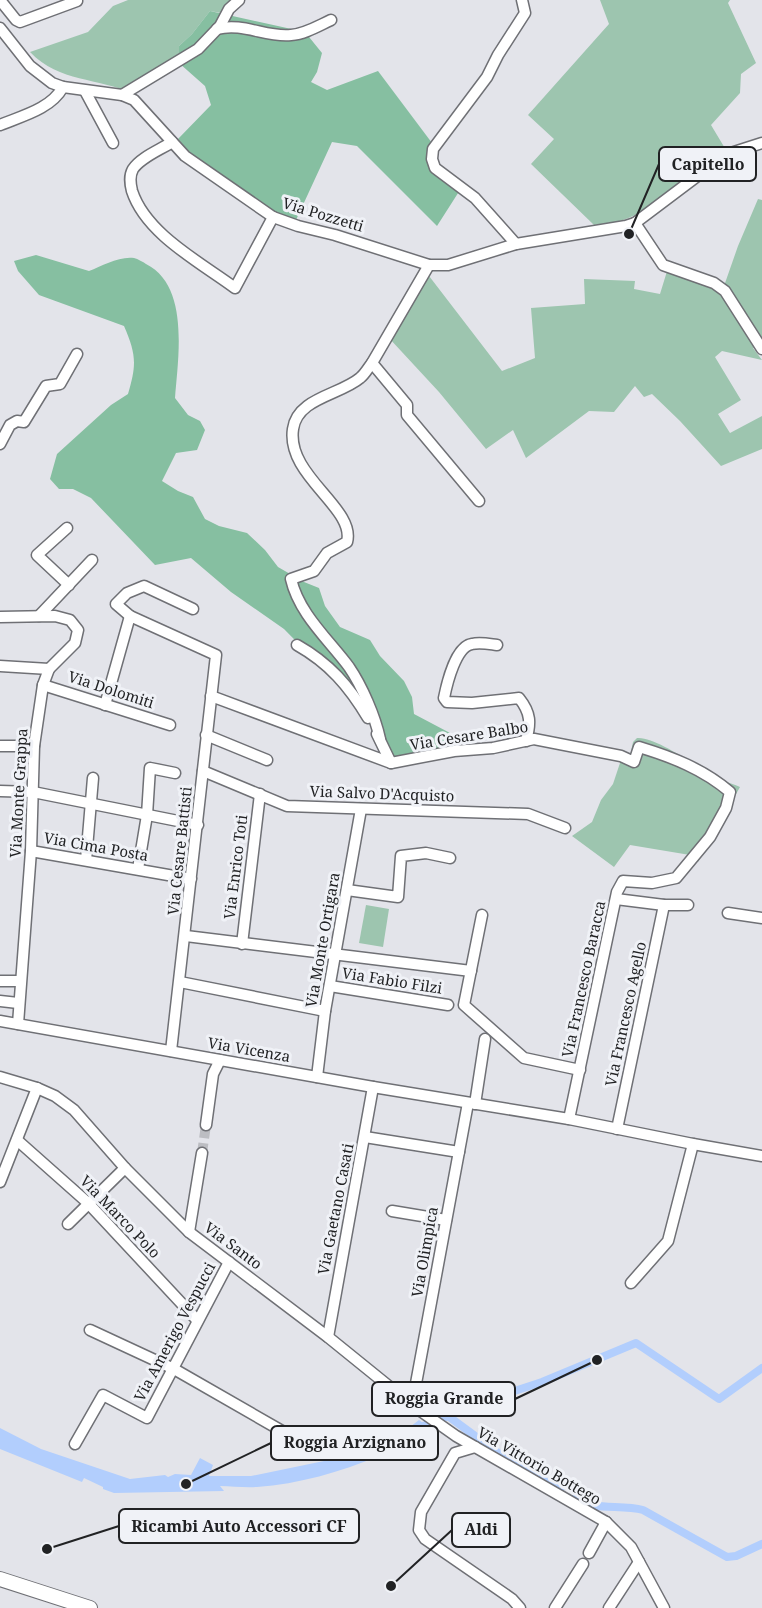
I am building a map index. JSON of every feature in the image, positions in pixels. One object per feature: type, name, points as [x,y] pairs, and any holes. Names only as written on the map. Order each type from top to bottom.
[{"type":"main road","points":[[0,1579],[90,1608]]},
{"type":"street","points":[[0,0],[20,22],[77,1]]},
{"type":"street","points":[[0,28],[30,66],[52,82],[63,87],[122,95],[198,49],[218,29],[229,9],[239,0]]},
{"type":"street","points":[[516,244],[475,198],[435,168],[432,159],[433,149],[487,77],[525,13],[522,0]]},
{"type":"street","points":[[218,29],[237,27],[289,36],[301,34],[331,20]]},
{"type":"street","points":[[0,125],[35,111],[58,97],[63,87]]},
{"type":"street","points":[[85,91],[113,143]]},
{"type":"street","name":"Via Pozzetti","points":[[122,95],[134,100],[185,156],[273,217],[429,265],[448,265],[516,244],[635,223]]},
{"type":"street","points":[[172,142],[139,162],[132,170],[129,182],[138,207],[149,222],[172,243],[235,288],[273,217]]},
{"type":"street","points":[[762,143],[734,152],[716,162],[635,223],[663,265],[714,283],[724,291],[762,349]]},
{"type":"street","points":[[380,739],[376,721],[349,668],[304,610],[293,587],[291,579],[314,571],[323,558],[347,542],[348,532],[337,509],[306,476],[295,453],[292,428],[303,409],[360,378],[372,363],[429,265]]},
{"type":"street","points":[[0,444],[10,425],[17,421],[24,422],[46,386],[60,384],[77,354]]},
{"type":"street","points":[[372,363],[408,405],[407,415],[480,501]]},
{"type":"street","points":[[67,528],[37,555],[69,585]]},
{"type":"street","points":[[39,616],[92,560]]},
{"type":"street","points":[[105,705],[130,616],[116,604],[128,593],[144,586],[193,609]]},
{"type":"street","name":"Via Monte Grappa","points":[[0,617],[55,616],[70,620],[78,630],[75,643],[49,669],[43,685],[34,746],[31,851],[18,1024]]},
{"type":"street","name":"Via Cesare Battisti","points":[[130,616],[216,655],[186,936],[171,1051]]},
{"type":"street","points":[[497,645],[471,644],[462,649],[453,667],[444,698],[447,702],[472,703],[519,698],[527,708],[531,724],[526,741]]},
{"type":"street","name":"Via Cesare Balbo","points":[[297,645],[317,657],[342,681],[380,739],[392,763]]},
{"type":"street","points":[[0,666],[49,669]]},
{"type":"street","name":"Via Dolomiti","points":[[43,685],[170,725]]},
{"type":"street","name":"Via Cesare Balbo","points":[[211,696],[392,763],[454,751],[493,748],[534,739],[621,756]]},
{"type":"street","points":[[206,735],[267,760]]},
{"type":"street","points":[[0,746],[34,746]]},
{"type":"street","name":"Via Francesco Baracca","points":[[569,1119],[616,899],[623,881],[652,883],[676,878],[710,837],[726,808],[730,792],[693,767],[668,755],[639,747],[634,762],[621,756]]},
{"type":"street","points":[[138,869],[147,815],[150,768],[175,773]]},
{"type":"street","name":"Via Salvo D'Acquisto","points":[[203,771],[286,806],[528,814],[565,828]]},
{"type":"street","points":[[86,860],[93,778]]},
{"type":"street","points":[[0,792],[33,792],[198,825]]},
{"type":"street","name":"Via Enrico Toti","points":[[242,944],[260,794]]},
{"type":"street","name":"Via Monte Ortigara","points":[[317,1077],[325,1011],[361,809]]},
{"type":"street","name":"Via Cima Posta","points":[[31,851],[191,879]]},
{"type":"street","points":[[347,890],[398,897],[401,856],[426,853],[450,858]]},
{"type":"street","points":[[616,899],[664,905],[688,905]]},
{"type":"street","name":"Via Francesco Agello","points":[[617,1129],[664,905]]},
{"type":"street","points":[[728,913],[762,918]]},
{"type":"street","points":[[482,915],[464,1005],[524,1058],[580,1070]]},
{"type":"street","points":[[186,936],[471,971]]},
{"type":"street","points":[[0,981],[20,981]]},
{"type":"street","points":[[180,982],[325,1011]]},
{"type":"street","name":"Via Fabio Filzi","points":[[330,986],[448,1005]]},
{"type":"street","points":[[0,1001],[18,1004]]},
{"type":"street","name":"Via Vicenza","points":[[0,1021],[569,1119],[762,1156]]},
{"type":"street","points":[[472,1104],[485,1039]]},
{"type":"street","points":[[206,1125],[213,1074],[220,1060]]},
{"type":"street","name":"Via Santo","points":[[0,1077],[56,1096],[74,1110],[125,1168],[189,1232],[328,1336],[412,1405],[456,1436]]},
{"type":"street","name":"Via Gaetano Casati","points":[[328,1336],[373,1087]]},
{"type":"street","points":[[0,1182],[38,1088]]},
{"type":"street","name":"Via Olimpica","points":[[412,1405],[459,1152],[472,1104]]},
{"type":"street","points":[[365,1137],[459,1152]]},
{"type":"street","name":"Via Marco Polo","points":[[17,1140],[88,1203],[198,1320]]},
{"type":"street","points":[[631,1283],[668,1241],[693,1144]]},
{"type":"street","points":[[189,1232],[202,1153]]},
{"type":"street","points":[[68,1224],[125,1168]]},
{"type":"street","points":[[393,1211],[447,1220]]},
{"type":"street","name":"Via Amerigo Vespucci","points":[[75,1444],[103,1395],[147,1418],[229,1262]]},
{"type":"street","points":[[90,1330],[174,1369],[303,1443]]},
{"type":"street","points":[[456,1436],[458,1445],[455,1453],[421,1512],[419,1530],[425,1539],[512,1599],[520,1608]]},
{"type":"street","name":"Via Vittorio Bottego","points":[[456,1436],[606,1522],[631,1547],[664,1608]]},
{"type":"street","points":[[455,1453],[475,1447]]},
{"type":"street","name":"Via Vittorio Bottego","points":[[589,1553],[606,1522]]},
{"type":"street","points":[[609,1608],[639,1562]]},
{"type":"street","points":[[555,1608],[583,1564]]},
{"type":"green space","points":[[128,0],[232,0],[221,13],[210,11],[179,46],[179,63],[133,91],[134,94],[66,74],[42,62],[30,52],[88,32],[113,6]]},
{"type":"green space","points":[[600,0],[730,0],[728,3],[756,63],[741,74],[740,93],[711,125],[726,150],[713,156],[658,200],[635,215],[620,221],[594,225],[531,164],[554,139],[528,115],[609,24]]},
{"type":"green space","points":[[210,11],[305,32],[322,53],[317,72],[311,82],[327,90],[378,71],[432,143],[433,163],[460,190],[437,226],[357,146],[332,142],[296,220],[273,212],[192,155],[178,139],[211,105],[205,86],[179,63],[179,46]]},
{"type":"green space","points":[[758,199],[762,200],[762,353],[757,347],[753,348],[762,360],[722,351],[715,357],[741,400],[718,414],[730,433],[762,416],[762,449],[721,466],[652,394],[644,397],[635,386],[614,412],[589,411],[526,458],[513,430],[486,449],[439,392],[389,338],[426,272],[502,371],[535,358],[531,308],[585,304],[584,279],[635,281],[634,289],[660,294],[668,268],[724,286]]},
{"type":"green space","points":[[36,255],[89,271],[117,260],[134,258],[160,274],[170,289],[178,324],[179,344],[175,398],[188,415],[200,421],[205,430],[197,450],[176,453],[162,481],[193,497],[205,519],[219,526],[247,533],[265,550],[278,567],[319,588],[325,606],[340,627],[370,640],[380,656],[404,681],[412,697],[414,714],[450,733],[446,748],[397,758],[390,757],[357,703],[284,629],[231,592],[191,558],[155,565],[91,498],[73,489],[59,489],[50,479],[57,454],[111,405],[128,394],[134,359],[124,326],[39,295],[18,271],[14,261]]},
{"type":"green space","points":[[637,738],[654,742],[716,778],[740,787],[698,862],[690,855],[630,845],[614,867],[572,836],[592,822],[601,800],[613,784],[621,760],[630,756],[633,742]]},
{"type":"green space","points":[[366,905],[389,909],[383,947],[359,943]]},
{"type":"water","points":[[419,1420],[432,1430],[388,1457],[381,1459],[379,1456],[334,1472],[288,1483],[252,1487],[220,1486],[224,1491],[114,1493],[84,1478],[82,1482],[0,1449],[0,1428],[41,1449],[130,1479],[165,1475],[168,1477],[175,1474],[191,1475],[200,1458],[213,1465],[209,1476],[251,1476],[324,1461],[383,1442],[402,1433]]},
{"type":"waterway","points":[[416,1429],[490,1399],[542,1382],[636,1343],[719,1399],[762,1368]]},
{"type":"waterway","points":[[448,1416],[505,1458],[560,1490]]},
{"type":"waterway","points":[[574,1499],[591,1505],[643,1510],[727,1557],[736,1556],[762,1544]]},
{"type":"tunnel","points":[[202,1153],[206,1125]]},
{"type":"place","name":"Capitello","points":[[629,234]]},
{"type":"place","name":"Roggia Grande","points":[[597,1360]]},
{"type":"place","name":"Roggia Arzignano","points":[[186,1484]]},
{"type":"place","name":"Ricambi Auto Accessori CF","points":[[47,1549]]},
{"type":"place","name":"Aldi","points":[[391,1586]]}]
